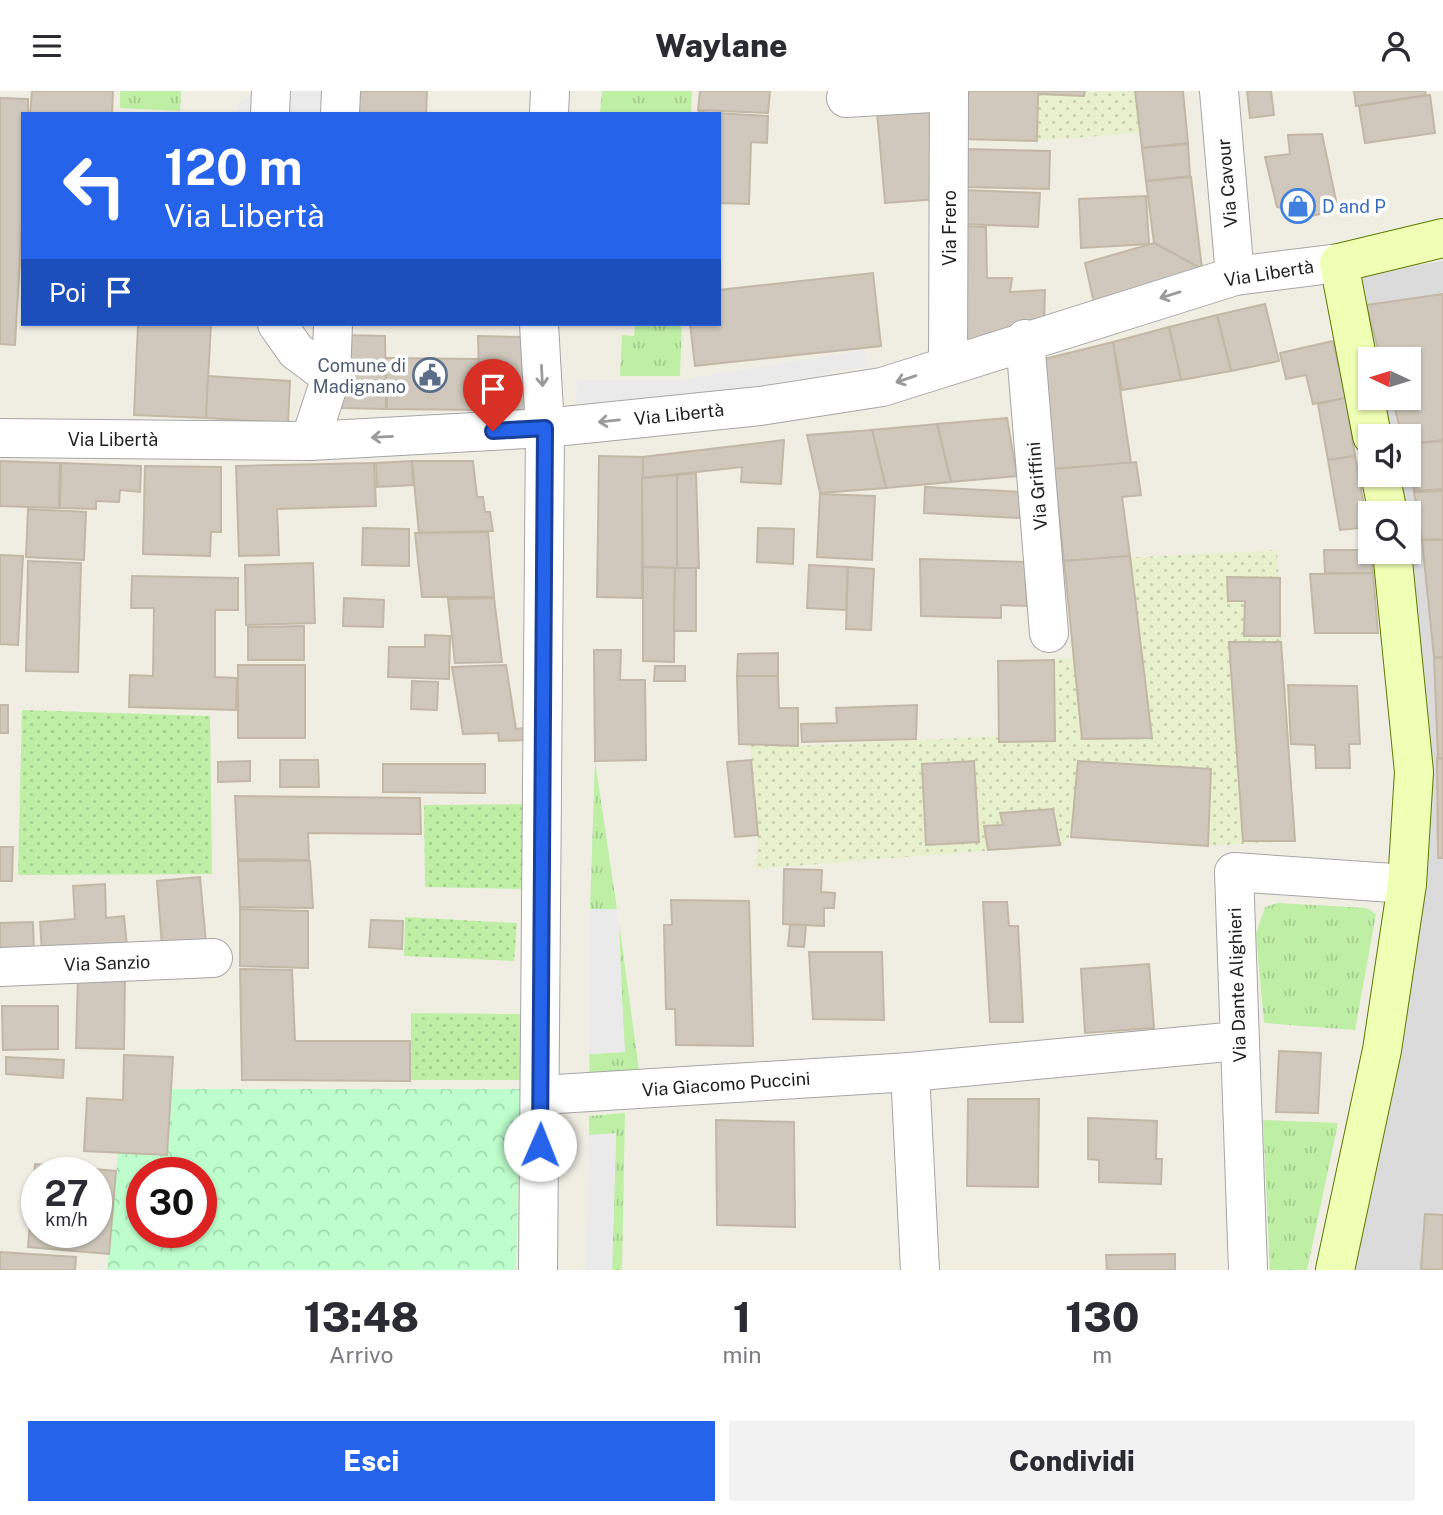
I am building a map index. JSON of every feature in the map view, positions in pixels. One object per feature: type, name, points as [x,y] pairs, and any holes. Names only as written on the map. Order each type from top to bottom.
[{"type":"street","points":[[270,112],[271,91]]},
{"type":"street","points":[[340,112],[341,91]]},
{"type":"street","points":[[549,112],[550,91]]},
{"type":"street","name":"Via Cavour","points":[[1219,91],[1235,275]]},
{"type":"street","name":"Via Frero","points":[[846,98],[949,92],[948,365]]},
{"type":"street","points":[[1371,424],[1339,263],[1443,238]]},
{"type":"street","name":"Via Libertà","points":[[0,438],[310,441],[545,428],[760,406],[882,387],[1025,339],[1235,275],[1339,263]]},
{"type":"street","points":[[278,326],[296,351],[331,377]]},
{"type":"street","points":[[310,441],[331,377],[333,326]]},
{"type":"street","points":[[538,1270],[545,428],[539,326]]},
{"type":"street","name":"Via Griffini","points":[[1025,339],[1049,633]]},
{"type":"street","points":[[1335,1270],[1382,1050],[1407,884],[1414,772],[1393,564]]},
{"type":"street","name":"Via Dante Alighieri","points":[[1248,1270],[1234,872],[1407,884]]},
{"type":"street","name":"Via Sanzio","points":[[0,967],[213,958]]},
{"type":"street","name":"Via Giacomo Puccini","points":[[541,1095],[910,1072],[1238,1041]]},
{"type":"street","points":[[910,1072],[920,1270]]},
{"type":"shaded area","points":[[256,91],[335,91],[334,112],[237,112],[238,103]]},
{"type":"shaded area","points":[[1443,261],[1443,1270],[1350,1270],[1425,892],[1411,564],[1421,564],[1421,501],[1399,501],[1398,487],[1421,487],[1421,424],[1387,424],[1383,410],[1421,410],[1421,347],[1367,347],[1349,276]]},
{"type":"shaded area","points":[[864,350],[869,366],[681,399],[576,403],[577,380],[679,380]]},
{"type":"shaded area","points":[[590,909],[617,909],[625,1052],[589,1054]]},
{"type":"shaded area","points":[[616,1133],[612,1270],[586,1270],[589,1135]]},
{"type":"green space","points":[[120,91],[181,91],[180,111],[120,108]]},
{"type":"green space","points":[[602,91],[692,91],[691,112],[600,112]]},
{"type":"green space","points":[[963,91],[1182,91],[1187,129],[1037,141]]},
{"type":"green space","points":[[635,326],[682,326],[680,376],[620,376],[622,335],[634,336]]},
{"type":"green space","points":[[1277,550],[1295,841],[1208,846],[1071,837],[1060,845],[756,869],[758,835],[750,745],[798,746],[999,736],[998,661],[1073,658],[1064,561]]},
{"type":"green space","points":[[22,710],[210,716],[212,874],[18,875]]},
{"type":"green space","points":[[595,761],[617,909],[590,909]]},
{"type":"green space","points":[[525,804],[522,889],[425,887],[424,805]]},
{"type":"green space","points":[[1278,903],[1366,908],[1376,914],[1355,1030],[1264,1023],[1256,934],[1265,907]]},
{"type":"green space","points":[[405,917],[517,923],[514,961],[404,956]]},
{"type":"green space","points":[[619,923],[639,1070],[590,1074],[589,1054],[624,1052]]},
{"type":"green space","points":[[411,1013],[521,1014],[520,1080],[411,1080]]},
{"type":"green space","points":[[172,1089],[521,1089],[516,1270],[107,1270],[109,1248],[112,1248],[118,1152],[167,1155]]},
{"type":"green space","points":[[625,1113],[622,1270],[612,1270],[616,1134],[589,1135],[589,1116]]},
{"type":"green space","points":[[1263,1120],[1338,1123],[1307,1270],[1270,1270]]},
{"type":"building","points":[[32,91],[113,91],[112,112],[30,112]]},
{"type":"building","points":[[356,91],[427,91],[426,112],[354,112]]},
{"type":"building","points":[[700,91],[770,91],[768,113],[698,110]]},
{"type":"building","points":[[963,91],[1085,91],[1084,96],[1038,94],[1037,141],[962,139]]},
{"type":"building","points":[[1135,91],[1183,91],[1188,143],[1142,148]]},
{"type":"building","points":[[1247,91],[1271,91],[1274,115],[1250,118]]},
{"type":"building","points":[[1354,91],[1425,91],[1426,95],[1356,106]]},
{"type":"building","points":[[1430,95],[1435,133],[1365,143],[1359,106]]},
{"type":"building","points":[[0,98],[28,99],[28,112],[21,112],[21,239],[15,345],[0,344]]},
{"type":"building","points":[[931,108],[938,199],[885,203],[877,112]]},
{"type":"building","points":[[721,113],[768,116],[767,143],[751,142],[749,204],[721,203]]},
{"type":"building","points":[[1322,134],[1338,210],[1312,216],[1277,207],[1265,157],[1290,154],[1288,135]]},
{"type":"building","points":[[1188,144],[1190,176],[1146,181],[1142,148]]},
{"type":"building","points":[[965,149],[1050,151],[1049,189],[965,187]]},
{"type":"building","points":[[1191,177],[1202,269],[1154,243],[1146,181]]},
{"type":"building","points":[[964,190],[1040,193],[1038,227],[963,224]]},
{"type":"building","points":[[1146,196],[1149,244],[1081,248],[1079,199]]},
{"type":"building","points":[[963,226],[986,227],[987,278],[1012,278],[1010,292],[1045,290],[1044,322],[965,343]]},
{"type":"building","points":[[1154,243],[1202,269],[1094,303],[1085,263]]},
{"type":"building","points":[[873,273],[881,346],[695,366],[690,326],[721,326],[721,290]]},
{"type":"building","points":[[1443,294],[1443,440],[1421,443],[1421,424],[1399,424],[1395,410],[1421,410],[1421,347],[1378,347],[1366,305]]},
{"type":"building","points":[[1265,304],[1279,361],[1231,371],[1217,315]]},
{"type":"building","points":[[1217,315],[1231,371],[1181,380],[1169,327]]},
{"type":"building","points":[[138,326],[211,326],[206,418],[134,415]]},
{"type":"building","points":[[1169,327],[1181,380],[1122,390],[1113,342]]},
{"type":"building","points":[[339,335],[385,336],[386,409],[342,408]]},
{"type":"building","points":[[478,336],[524,337],[525,410],[480,410]]},
{"type":"building","points":[[1333,341],[1346,398],[1313,404],[1306,375],[1286,379],[1280,353]]},
{"type":"building","points":[[1113,342],[1131,463],[1054,469],[1040,360]]},
{"type":"building","points":[[386,358],[478,359],[480,410],[387,409]]},
{"type":"building","points":[[208,376],[290,381],[288,423],[206,418]]},
{"type":"building","points":[[1346,398],[1355,456],[1328,460],[1318,404]]},
{"type":"building","points":[[1007,418],[1017,476],[951,482],[937,424]]},
{"type":"building","points":[[937,424],[951,482],[886,488],[872,430]]},
{"type":"building","points":[[872,430],[886,488],[820,493],[807,435]]},
{"type":"building","points":[[784,440],[781,484],[741,482],[742,467],[642,478],[643,457]]},
{"type":"building","points":[[1443,441],[1443,489],[1414,491],[1414,487],[1421,487],[1421,443]]},
{"type":"building","points":[[599,456],[643,457],[642,598],[597,597]]},
{"type":"building","points":[[1355,456],[1358,487],[1361,487],[1363,501],[1358,501],[1358,528],[1340,530],[1328,460]]},
{"type":"building","points":[[0,461],[60,463],[59,508],[0,506]]},
{"type":"building","points":[[412,461],[473,461],[477,497],[483,497],[485,512],[490,512],[493,531],[419,533]]},
{"type":"building","points":[[412,461],[413,485],[377,487],[376,463]]},
{"type":"building","points":[[1136,462],[1141,495],[1122,497],[1130,556],[1064,561],[1054,469]]},
{"type":"building","points":[[61,463],[141,466],[140,492],[120,490],[119,502],[96,501],[96,509],[60,508]]},
{"type":"building","points":[[374,463],[376,506],[277,509],[279,555],[239,556],[236,466]]},
{"type":"building","points":[[145,466],[221,467],[221,532],[211,532],[210,556],[143,554]]},
{"type":"building","points":[[696,473],[699,568],[677,568],[677,475]]},
{"type":"building","points":[[677,475],[677,568],[643,567],[642,478]]},
{"type":"building","points":[[925,487],[1021,492],[1020,518],[924,513]]},
{"type":"building","points":[[1443,491],[1443,539],[1422,540],[1421,501],[1416,501],[1414,492]]},
{"type":"building","points":[[820,494],[875,496],[872,560],[817,557]]},
{"type":"building","points":[[28,509],[86,512],[84,560],[26,557]]},
{"type":"building","points":[[363,528],[409,529],[409,566],[362,565]]},
{"type":"building","points":[[758,528],[794,529],[793,564],[757,562]]},
{"type":"building","points":[[488,532],[494,597],[422,597],[415,533]]},
{"type":"building","points":[[1422,540],[1443,540],[1443,657],[1434,657]]},
{"type":"building","points":[[1324,550],[1358,550],[1358,564],[1372,564],[1373,573],[1325,573]]},
{"type":"building","points":[[0,555],[23,556],[18,645],[0,644]]},
{"type":"building","points":[[1130,556],[1152,738],[1082,739],[1064,561]]},
{"type":"building","points":[[920,559],[1025,562],[1027,606],[1001,605],[1001,618],[921,616]]},
{"type":"building","points":[[28,561],[81,563],[78,672],[26,671]]},
{"type":"building","points":[[313,563],[315,623],[246,625],[245,565]]},
{"type":"building","points":[[809,565],[848,567],[846,610],[807,608]]},
{"type":"building","points":[[643,567],[675,568],[674,662],[643,661]]},
{"type":"building","points":[[848,567],[874,569],[871,630],[846,629]]},
{"type":"building","points":[[675,568],[696,568],[696,631],[674,631]]},
{"type":"building","points":[[1373,573],[1378,633],[1315,633],[1310,574]]},
{"type":"building","points":[[132,576],[238,578],[238,610],[215,610],[215,677],[237,678],[236,710],[129,707],[130,675],[153,676],[154,608],[131,608]]},
{"type":"building","points":[[1227,577],[1280,578],[1280,636],[1244,636],[1245,601],[1228,601]]},
{"type":"building","points":[[344,598],[384,600],[383,627],[343,626]]},
{"type":"building","points":[[494,598],[502,662],[455,663],[448,599]]},
{"type":"building","points":[[304,626],[304,660],[248,660],[248,627]]},
{"type":"building","points":[[425,635],[450,636],[449,679],[388,677],[389,647],[425,647]]},
{"type":"building","points":[[1229,642],[1281,642],[1295,841],[1243,841]]},
{"type":"building","points":[[594,650],[621,650],[620,680],[645,680],[646,760],[595,761]]},
{"type":"building","points":[[778,653],[778,676],[737,676],[738,654]]},
{"type":"building","points":[[1434,658],[1443,658],[1443,758],[1438,758]]},
{"type":"building","points":[[1054,660],[1055,741],[999,742],[998,661]]},
{"type":"building","points":[[238,665],[305,665],[305,738],[238,738]]},
{"type":"building","points":[[506,665],[516,729],[524,728],[526,740],[499,741],[498,733],[463,734],[452,667]]},
{"type":"building","points":[[655,666],[685,666],[685,681],[654,681]]},
{"type":"building","points":[[737,676],[778,676],[779,708],[798,708],[798,746],[739,744]]},
{"type":"building","points":[[412,681],[438,682],[437,710],[411,709]]},
{"type":"building","points":[[1288,685],[1357,686],[1360,744],[1349,744],[1350,768],[1316,768],[1315,745],[1291,744]]},
{"type":"building","points":[[0,705],[8,705],[8,733],[0,733]]},
{"type":"building","points":[[917,705],[916,739],[802,742],[801,724],[837,723],[836,708]]},
{"type":"building","points":[[1437,758],[1443,759],[1443,858],[1438,858]]},
{"type":"building","points":[[280,760],[318,760],[319,787],[280,787]]},
{"type":"building","points":[[751,760],[758,835],[735,837],[727,762]]},
{"type":"building","points":[[250,761],[250,781],[218,782],[218,762]]},
{"type":"building","points":[[974,761],[979,842],[926,845],[922,764]]},
{"type":"building","points":[[1078,761],[1211,769],[1208,846],[1071,837]]},
{"type":"building","points":[[383,764],[485,764],[485,793],[383,792]]},
{"type":"building","points":[[235,796],[420,798],[421,834],[308,833],[309,860],[238,859]]},
{"type":"building","points":[[1053,809],[1060,845],[988,850],[984,826],[1003,825],[1000,813]]},
{"type":"building","points":[[0,847],[13,847],[12,881],[0,881]]},
{"type":"building","points":[[238,861],[310,861],[313,908],[240,907]]},
{"type":"building","points":[[784,869],[822,870],[821,892],[835,893],[834,908],[824,908],[824,926],[783,924]]},
{"type":"building","points":[[200,877],[206,943],[162,946],[157,881]]},
{"type":"building","points":[[105,884],[106,918],[124,916],[127,948],[42,953],[40,922],[75,919],[73,886]]},
{"type":"building","points":[[671,900],[749,901],[753,1046],[676,1045],[675,1009],[666,1009],[664,925],[672,925]]},
{"type":"building","points":[[983,902],[1007,902],[1009,926],[1018,926],[1023,1022],[990,1022]]},
{"type":"building","points":[[240,909],[308,911],[308,968],[240,966]]},
{"type":"building","points":[[371,920],[403,921],[402,949],[369,947]]},
{"type":"building","points":[[33,922],[34,954],[0,955],[0,923]]},
{"type":"building","points":[[790,925],[806,925],[804,947],[788,946]]},
{"type":"building","points":[[809,952],[882,952],[884,1020],[813,1019]]},
{"type":"building","points":[[1149,964],[1154,1028],[1085,1033],[1081,969]]},
{"type":"building","points":[[240,969],[292,970],[295,1041],[410,1041],[410,1081],[242,1080]]},
{"type":"building","points":[[78,976],[125,977],[124,1049],[76,1048]]},
{"type":"building","points":[[2,1006],[58,1006],[58,1049],[3,1050]]},
{"type":"building","points":[[1279,1051],[1321,1053],[1318,1113],[1276,1112]]},
{"type":"building","points":[[124,1055],[173,1057],[167,1155],[84,1151],[87,1098],[123,1100]]},
{"type":"building","points":[[6,1057],[64,1060],[63,1078],[6,1074]]},
{"type":"building","points":[[968,1099],[1039,1099],[1038,1187],[967,1186]]},
{"type":"building","points":[[1088,1118],[1157,1121],[1156,1159],[1162,1159],[1161,1184],[1099,1182],[1099,1160],[1088,1159]]},
{"type":"building","points":[[716,1120],[794,1122],[795,1227],[717,1225]]},
{"type":"building","points":[[112,1171],[116,1171],[112,1218]]},
{"type":"building","points":[[1425,1214],[1443,1215],[1443,1270],[1421,1269]]},
{"type":"building","points":[[40,1248],[110,1248],[109,1254]]},
{"type":"building","points":[[0,1252],[76,1257],[75,1270],[0,1270]]},
{"type":"building","points":[[1175,1254],[1175,1270],[1107,1270],[1106,1255]]},
{"type":"place","name":"D and P","points":[[1298,206]]},
{"type":"place","name":"Comune di Madignano","points":[[430,375]]},
{"type":"route","points":[[493,431],[545,428],[540,1145]]}]
